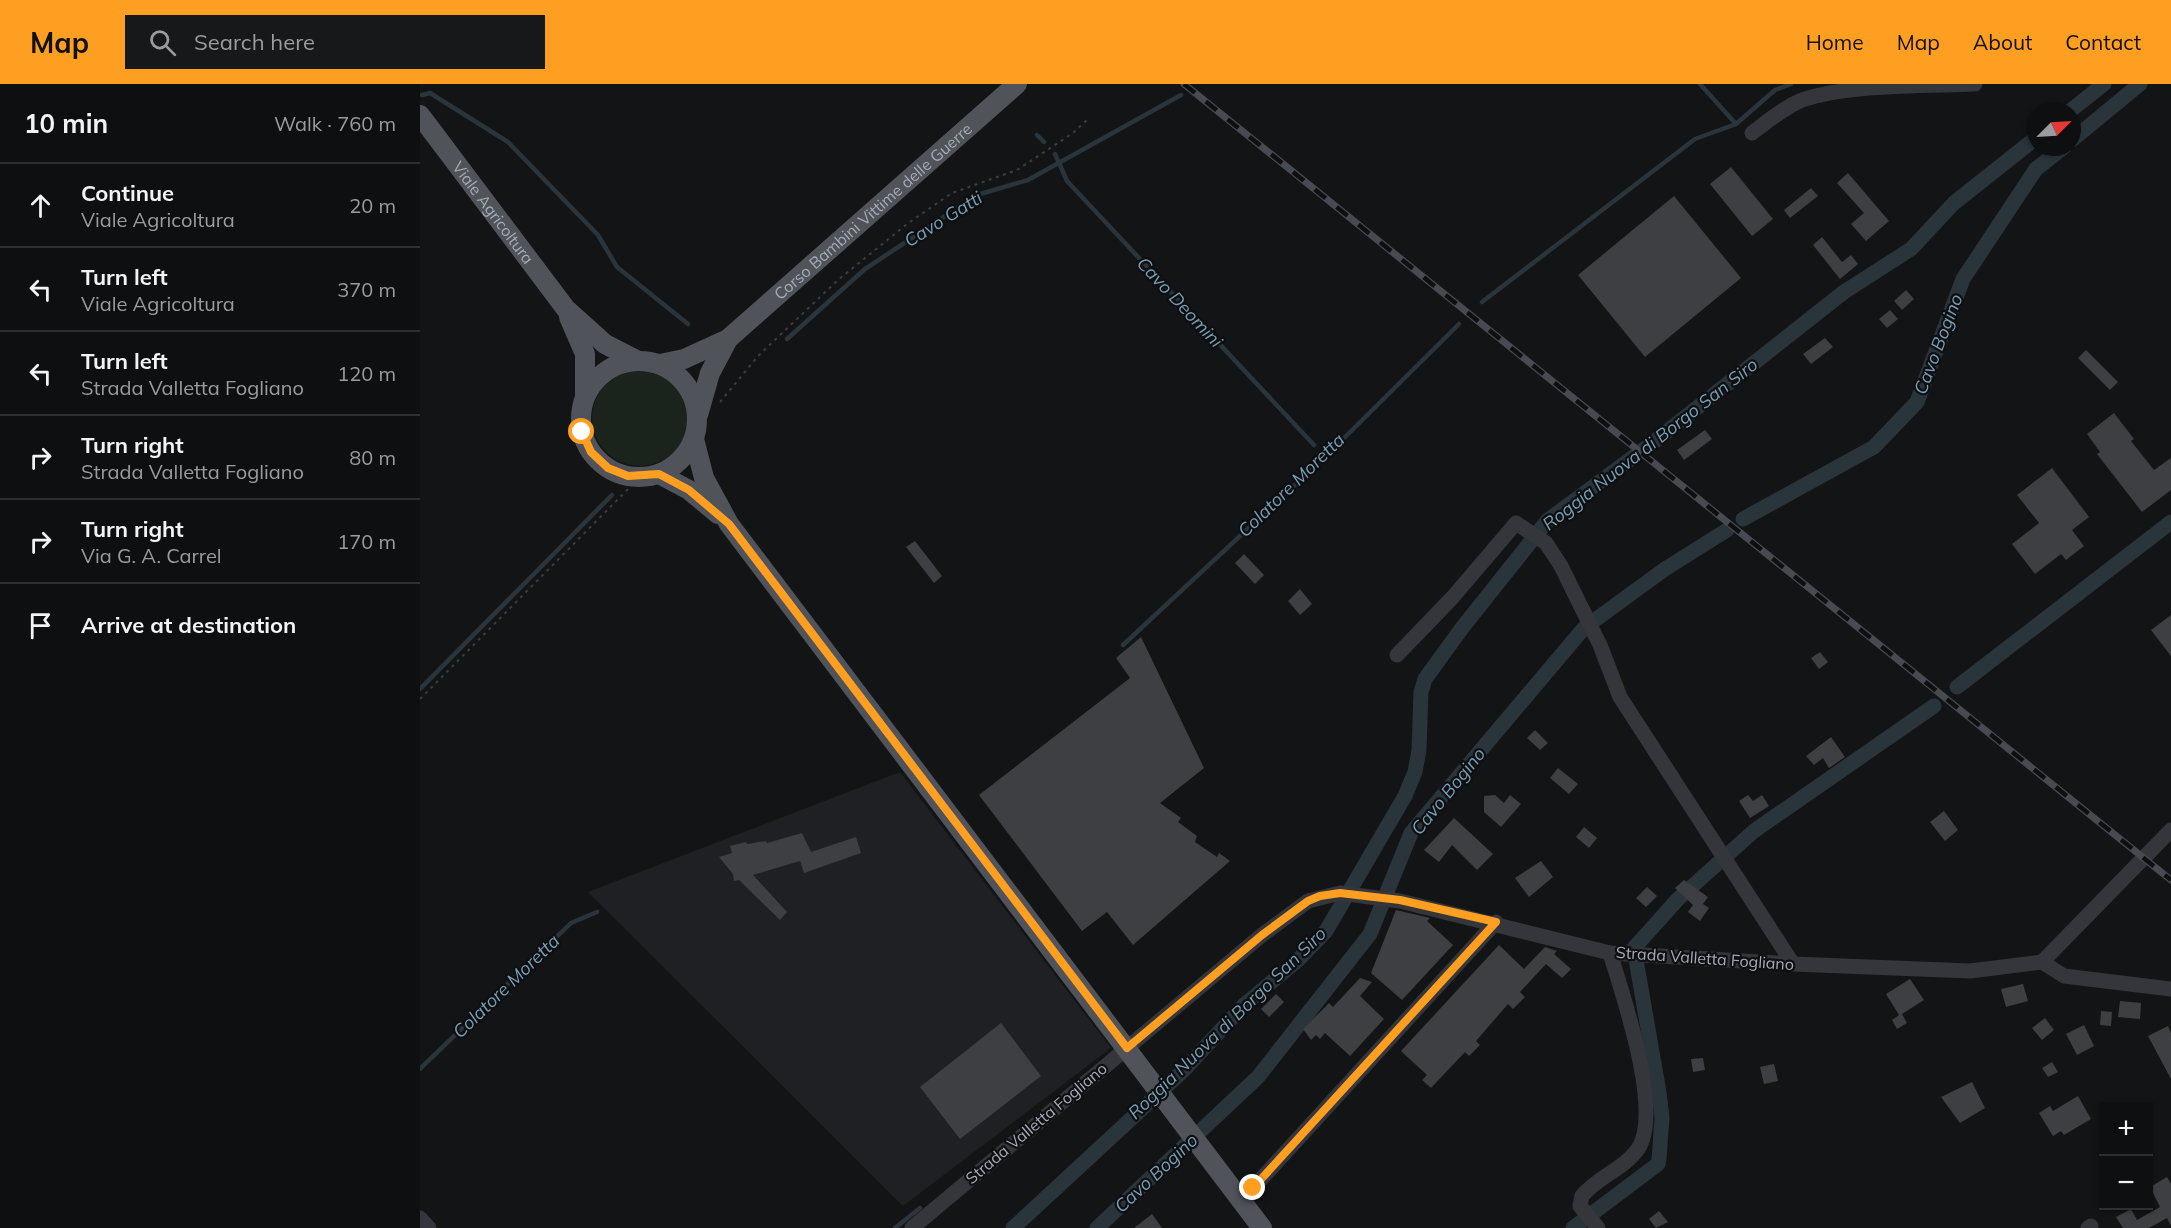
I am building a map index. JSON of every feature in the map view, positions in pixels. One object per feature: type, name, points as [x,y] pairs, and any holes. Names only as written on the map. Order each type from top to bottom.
[{"type":"main road","name":"Corso Bambini Vittime delle Guerre","points":[[660,364],[684,359],[728,339],[1017,84]]},
{"type":"main road","name":"Viale Agricoltura","points":[[420,115],[566,309],[605,344],[638,361]]},
{"type":"main road","name":"Viale Agricoltura","points":[[566,309],[585,354],[585,397],[581,420],[582,432],[591,452],[608,468],[628,476],[650,475],[689,490],[729,524]]},
{"type":"main road","name":"Corso Bambini Vittime delle Guerre","points":[[697,418],[710,373],[728,339]]},
{"type":"main road","name":"Viale Agricoltura","points":[[585,397],[597,378],[625,362],[660,364],[679,377],[687,386],[695,404],[697,418],[694,439],[704,478],[729,524],[1262,1228]]},
{"type":"main road","name":"Viale Agricoltura","points":[[650,475],[681,459],[694,439]]},
{"type":"street","points":[[1752,133],[1779,112],[1802,100],[1834,91],[1975,84]]},
{"type":"street","points":[[1397,655],[1452,598],[1516,523],[1546,543],[1561,566],[1589,624],[1620,697],[1793,964]]},
{"type":"street","points":[[2171,830],[2042,962],[2064,976],[2171,989]]},
{"type":"street","name":"Strada Valletta Fogliano","points":[[912,1228],[1262,935],[1308,901],[1340,893],[1386,898],[1496,922],[1616,953],[1793,964],[1970,971],[2042,962]]},
{"type":"street","points":[[1238,1197],[1253,1188],[1496,922]]},
{"type":"street","points":[[1592,1221],[1580,1206],[1586,1190],[1634,1154],[1647,1130],[1647,1104],[1616,953]]},
{"type":"street","points":[[420,1218],[429,1228]]},
{"type":"path","points":[[697,418],[711,411],[758,356],[838,280],[907,224],[952,193],[1017,170],[1073,133],[1089,118]]},
{"type":"path","points":[[420,699],[650,475]]},
{"type":"shaded area","points":[[640,370],[659,373],[674,384],[685,399],[688,418],[685,437],[674,452],[659,463],[640,466],[621,463],[606,452],[595,437],[592,418],[595,399],[606,384],[621,373]]},
{"type":"shaded area","points":[[900,772],[1111,1048],[903,1206],[588,892]]},
{"type":"building","points":[[1731,167],[1773,219],[1752,236],[1710,184]]},
{"type":"building","points":[[1848,173],[1889,221],[1866,241],[1851,224],[1864,213],[1837,183]]},
{"type":"building","points":[[1811,188],[1818,196],[1790,218],[1784,210]]},
{"type":"building","points":[[1674,196],[1741,278],[1645,357],[1578,275]]},
{"type":"building","points":[[1822,237],[1842,262],[1851,255],[1858,264],[1840,279],[1813,245]]},
{"type":"building","points":[[1906,290],[1914,299],[1902,310],[1894,301]]},
{"type":"building","points":[[1890,310],[1898,319],[1887,328],[1879,319]]},
{"type":"building","points":[[1825,338],[1833,347],[1811,364],[1803,354]]},
{"type":"building","points":[[2086,350],[2118,382],[2110,390],[2078,358]]},
{"type":"building","points":[[2114,413],[2134,439],[2131,441],[2154,470],[2171,458],[2171,490],[2142,512],[2097,454],[2100,452],[2087,434]]},
{"type":"building","points":[[1705,430],[1712,439],[1684,460],[1677,450]]},
{"type":"building","points":[[2052,468],[2089,517],[2072,530],[2084,546],[2066,560],[2061,554],[2035,574],[2012,544],[2039,523],[2017,495]]},
{"type":"building","points":[[915,541],[942,576],[934,583],[906,547]]},
{"type":"building","points":[[1244,554],[1264,575],[1255,584],[1235,563]]},
{"type":"building","points":[[1300,589],[1312,604],[1300,615],[1288,601]]},
{"type":"building","points":[[2171,615],[2171,656],[2151,630]]},
{"type":"building","points":[[1141,637],[1204,768],[1160,803],[1181,818],[1178,822],[1197,836],[1195,842],[1217,857],[1219,853],[1230,861],[1133,945],[1107,912],[1082,931],[979,795],[1130,678],[1116,658]]},
{"type":"building","points":[[1820,652],[1828,662],[1819,669],[1811,658]]},
{"type":"building","points":[[1535,730],[1548,743],[1540,750],[1527,738]]},
{"type":"building","points":[[1831,737],[1845,757],[1829,768],[1823,758],[1814,765],[1806,756]]},
{"type":"building","points":[[1558,768],[1578,784],[1569,794],[1550,778]]},
{"type":"building","points":[[1495,795],[1504,803],[1510,795],[1521,804],[1501,827],[1484,812],[1484,796]]},
{"type":"building","points":[[1748,795],[1753,801],[1762,795],[1769,806],[1750,818],[1739,801]]},
{"type":"building","points":[[1944,811],[1958,830],[1945,841],[1930,822]]},
{"type":"building","points":[[1454,818],[1493,854],[1477,870],[1452,845],[1439,862],[1424,850]]},
{"type":"building","points":[[1584,827],[1597,838],[1589,848],[1576,837]]},
{"type":"building","points":[[802,833],[811,852],[856,837],[861,853],[804,873],[800,861],[753,875],[787,912],[780,920],[739,880],[734,881],[733,874],[719,857],[732,853],[730,846],[746,842],[747,844],[766,841],[767,843]]},
{"type":"building","points":[[1541,861],[1553,877],[1529,897],[1515,878]]},
{"type":"building","points":[[1684,880],[1708,897],[1703,904],[1709,908],[1700,921],[1688,912],[1693,905],[1675,888]]},
{"type":"building","points":[[1647,887],[1657,896],[1646,907],[1636,898]]},
{"type":"building","points":[[1396,910],[1430,918],[1427,921],[1453,945],[1402,1000],[1371,973]]},
{"type":"building","points":[[1499,945],[1524,969],[1545,947],[1557,951],[1554,954],[1571,969],[1562,978],[1546,964],[1520,992],[1525,997],[1513,1009],[1508,1004],[1476,1041],[1480,1045],[1469,1056],[1465,1052],[1431,1088],[1422,1080],[1427,1075],[1401,1051]]},
{"type":"building","points":[[1360,978],[1372,982],[1360,996],[1384,1019],[1350,1056],[1325,1033],[1320,1039],[1316,1035],[1311,1040],[1303,1029],[1329,1003],[1333,1007]]},
{"type":"building","points":[[1910,979],[1924,1000],[1902,1014],[1907,1023],[1897,1029],[1892,1020],[1899,1015],[1886,994]]},
{"type":"building","points":[[2023,984],[2028,1001],[2006,1007],[2001,989]]},
{"type":"building","points":[[1276,994],[1284,1002],[1269,1017],[1261,1009]]},
{"type":"building","points":[[2120,1001],[2141,1003],[2140,1019],[2118,1017]]},
{"type":"building","points":[[2101,1011],[2112,1012],[2111,1026],[2100,1025]]},
{"type":"building","points":[[2045,1018],[2054,1030],[2042,1040],[2032,1028]]},
{"type":"building","points":[[1001,1023],[1041,1076],[960,1139],[920,1087]]},
{"type":"building","points":[[2084,1025],[2094,1046],[2077,1055],[2066,1034]]},
{"type":"building","points":[[2168,1026],[2171,1033],[2171,1079],[2148,1036]]},
{"type":"building","points":[[1703,1058],[1705,1070],[1693,1072],[1691,1059]]},
{"type":"building","points":[[2052,1062],[2058,1072],[2048,1077],[2042,1068]]},
{"type":"building","points":[[1774,1064],[1778,1081],[1764,1084],[1760,1067]]},
{"type":"building","points":[[1972,1082],[1985,1108],[1960,1123],[1941,1097]]},
{"type":"building","points":[[2078,1096],[2091,1119],[2064,1135],[2061,1131],[2053,1136],[2039,1113],[2050,1106],[2053,1111]]},
{"type":"building","points":[[2167,1177],[2171,1184],[2171,1226],[2167,1218],[2149,1228],[2123,1228],[2116,1217],[2132,1210],[2137,1220],[2160,1207],[2153,1193],[2153,1185]]},
{"type":"building","points":[[1659,1211],[1668,1222],[1656,1228],[1649,1219]]},
{"type":"building","points":[[1152,1214],[1162,1228],[1134,1228]]},
{"type":"waterway","name":"Cavo Gatti","points":[[1700,84],[1736,124]]},
{"type":"waterway","name":"Colatore Moretta","points":[[1482,302],[1695,139],[1736,124],[1775,90],[1791,84]]},
{"type":"waterway","name":"Roggia Nuova di Borgo San Siro","points":[[2081,102],[2104,84]]},
{"type":"waterway","name":"Cavo Bogino","points":[[2081,133],[2140,84]]},
{"type":"waterway","name":"Cavo Gatti","points":[[422,95],[430,93],[508,142],[598,235],[617,267],[688,324]]},
{"type":"waterway","name":"Cavo Gatti","points":[[787,339],[865,269],[977,195],[1028,180],[1181,95]]},
{"type":"waterway","name":"Cavo Deomini","points":[[1037,135],[1044,142]]},
{"type":"waterway","name":"Roggia Nuova di Borgo San Siro","points":[[1013,1228],[1184,1070],[1244,1005],[1298,960],[1326,931],[1405,796],[1415,772],[1419,750],[1421,692],[1425,679],[1462,628],[1548,520],[1655,441],[1844,292],[1911,249],[1954,203],[2027,145]]},
{"type":"waterway","name":"Cavo Deomini","points":[[1055,154],[1067,181],[1314,445]]},
{"type":"waterway","name":"Cavo Bogino","points":[[1743,519],[1874,447],[1917,402],[1963,279],[2036,169],[2053,156]]},
{"type":"waterway","name":"Colatore Moretta","points":[[1123,645],[1327,455],[1459,324]]},
{"type":"waterway","points":[[420,689],[612,495]]},
{"type":"waterway","points":[[1957,687],[2171,522]]},
{"type":"waterway","name":"Cavo Bogino","points":[[1097,1228],[1258,1077],[1370,934],[1411,833],[1584,628],[1665,569],[1727,530]]},
{"type":"waterway","points":[[1573,1228],[1658,1164],[1662,1118],[1634,948],[1678,899],[1754,831],[1934,706]]},
{"type":"waterway","name":"Colatore Moretta","points":[[420,1069],[571,923],[597,912]]},
{"type":"waterway","name":"Cavo Deomini","points":[[895,1228],[920,1208]]},
{"type":"railway","points":[[1184,84],[2171,880]]},
{"type":"route","points":[[582,432],[591,452],[608,468],[628,476],[659,474],[669,482],[689,490],[729,524],[1127,1048],[1262,935],[1308,901],[1320,896],[1340,893],[1400,900],[1496,922],[1253,1188]]}]
